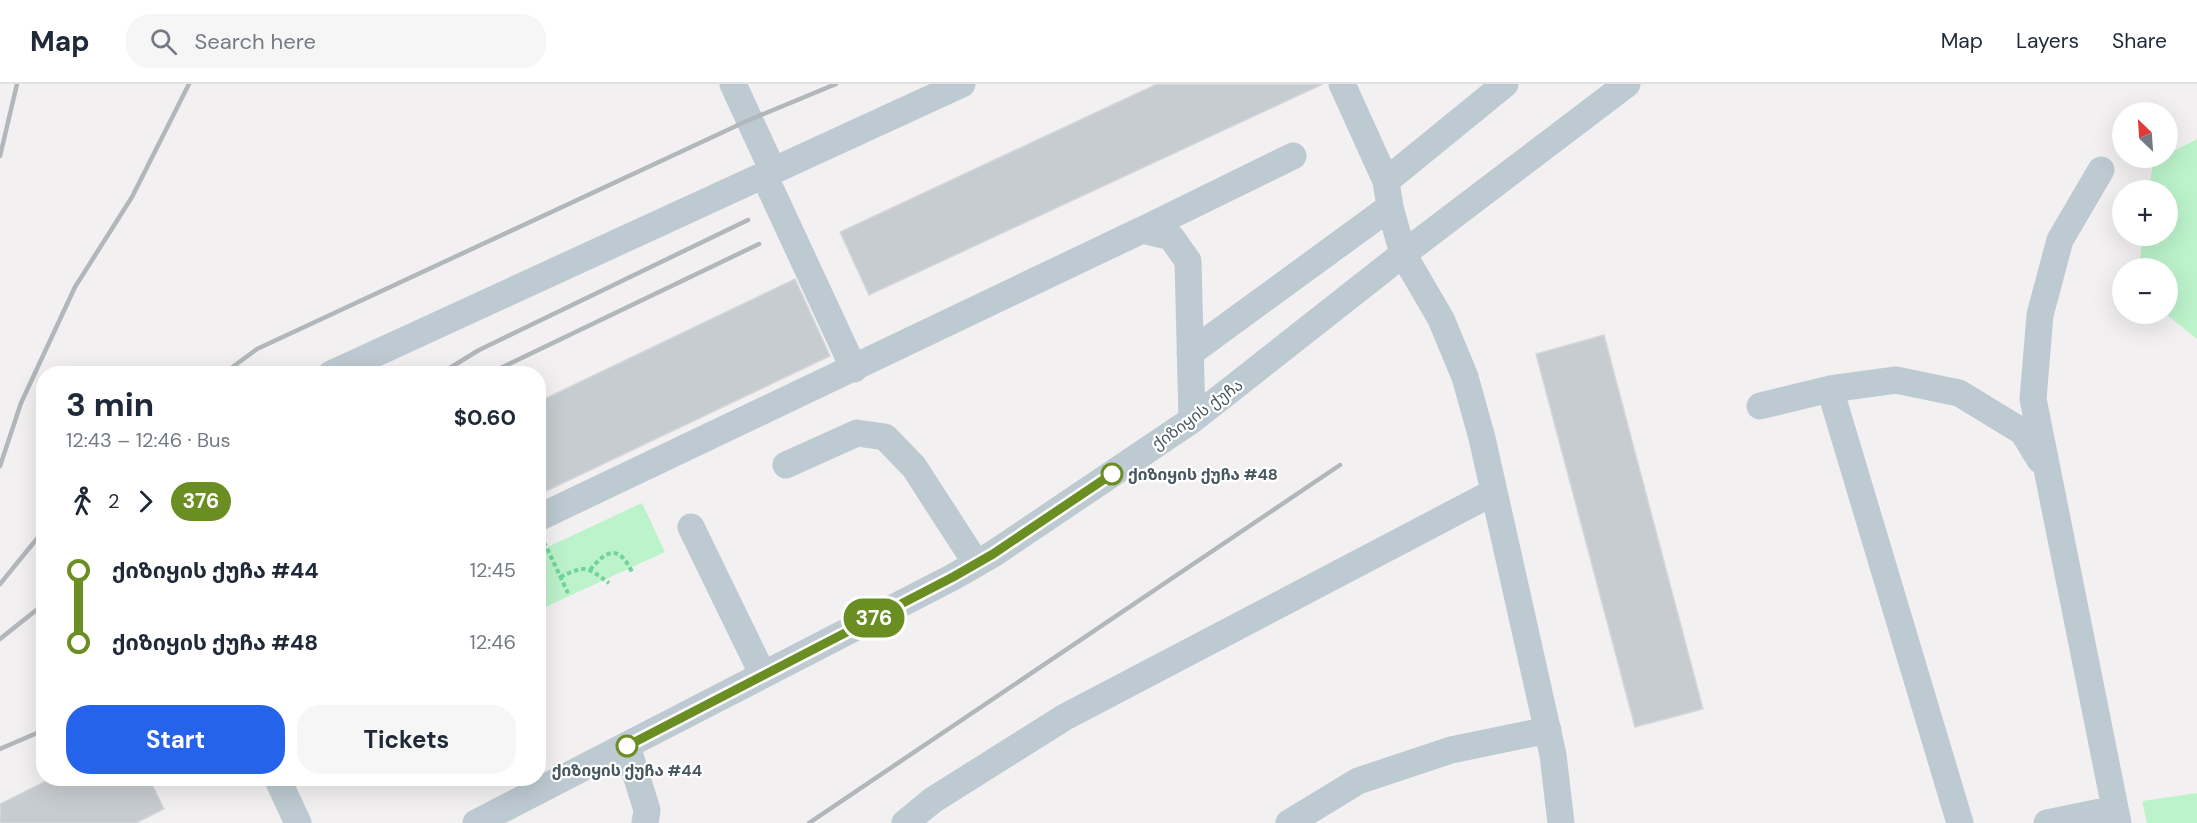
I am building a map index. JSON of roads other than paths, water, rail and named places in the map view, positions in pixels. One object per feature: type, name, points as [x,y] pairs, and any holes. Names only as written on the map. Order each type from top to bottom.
[{"type":"street","points":[[733,84],[854,369]]},
{"type":"street","points":[[349,366],[962,84]]},
{"type":"street","points":[[1342,84],[1388,194],[1403,254],[1441,319],[1465,377],[1494,492],[1548,730],[1562,823]]},
{"type":"street","points":[[1190,353],[1388,194],[1505,84]]},
{"type":"street","name":"ქიზიყის ქუჩა","points":[[476,823],[976,564],[1192,420],[1403,254],[1627,84]]},
{"type":"street","points":[[546,526],[854,369],[1293,156]]},
{"type":"street","points":[[2047,823],[2117,816],[2033,399],[2040,315],[2060,240],[2101,170]]},
{"type":"street","points":[[1142,230],[1171,237],[1188,261],[1192,420]]},
{"type":"street","points":[[1760,406],[1830,389],[1896,380],[1959,393],[2023,432],[2048,474]]},
{"type":"street","points":[[1830,389],[1960,823]]},
{"type":"street","points":[[786,465],[857,433],[885,437],[914,467],[976,564]]},
{"type":"street","points":[[905,823],[933,800],[1065,717],[1494,492]]},
{"type":"street","points":[[691,527],[763,675]]},
{"type":"street","points":[[1289,823],[1358,781],[1451,750],[1548,730]]},
{"type":"street","points":[[627,746],[647,810],[645,823]]},
{"type":"street","points":[[281,786],[298,823]]},
{"type":"railway","points":[[0,156],[17,84]]},
{"type":"railway","points":[[38,366],[75,287],[132,197],[189,84]]},
{"type":"railway","points":[[234,366],[257,349],[749,120],[836,84]]},
{"type":"railway","points":[[453,366],[479,350],[748,220]]},
{"type":"railway","points":[[505,366],[759,244]]},
{"type":"railway","points":[[0,466],[21,403],[36,371]]},
{"type":"railway","points":[[809,823],[1340,465]]},
{"type":"railway","points":[[0,584],[36,540]]},
{"type":"railway","points":[[0,639],[36,610]]},
{"type":"railway","points":[[0,749],[36,733]]},
{"type":"place","name":"ქიზიყის ქუჩა #48","points":[[1112,474]]},
{"type":"place","name":"ქიზიყის ქუჩა #44","points":[[627,746]]}]
